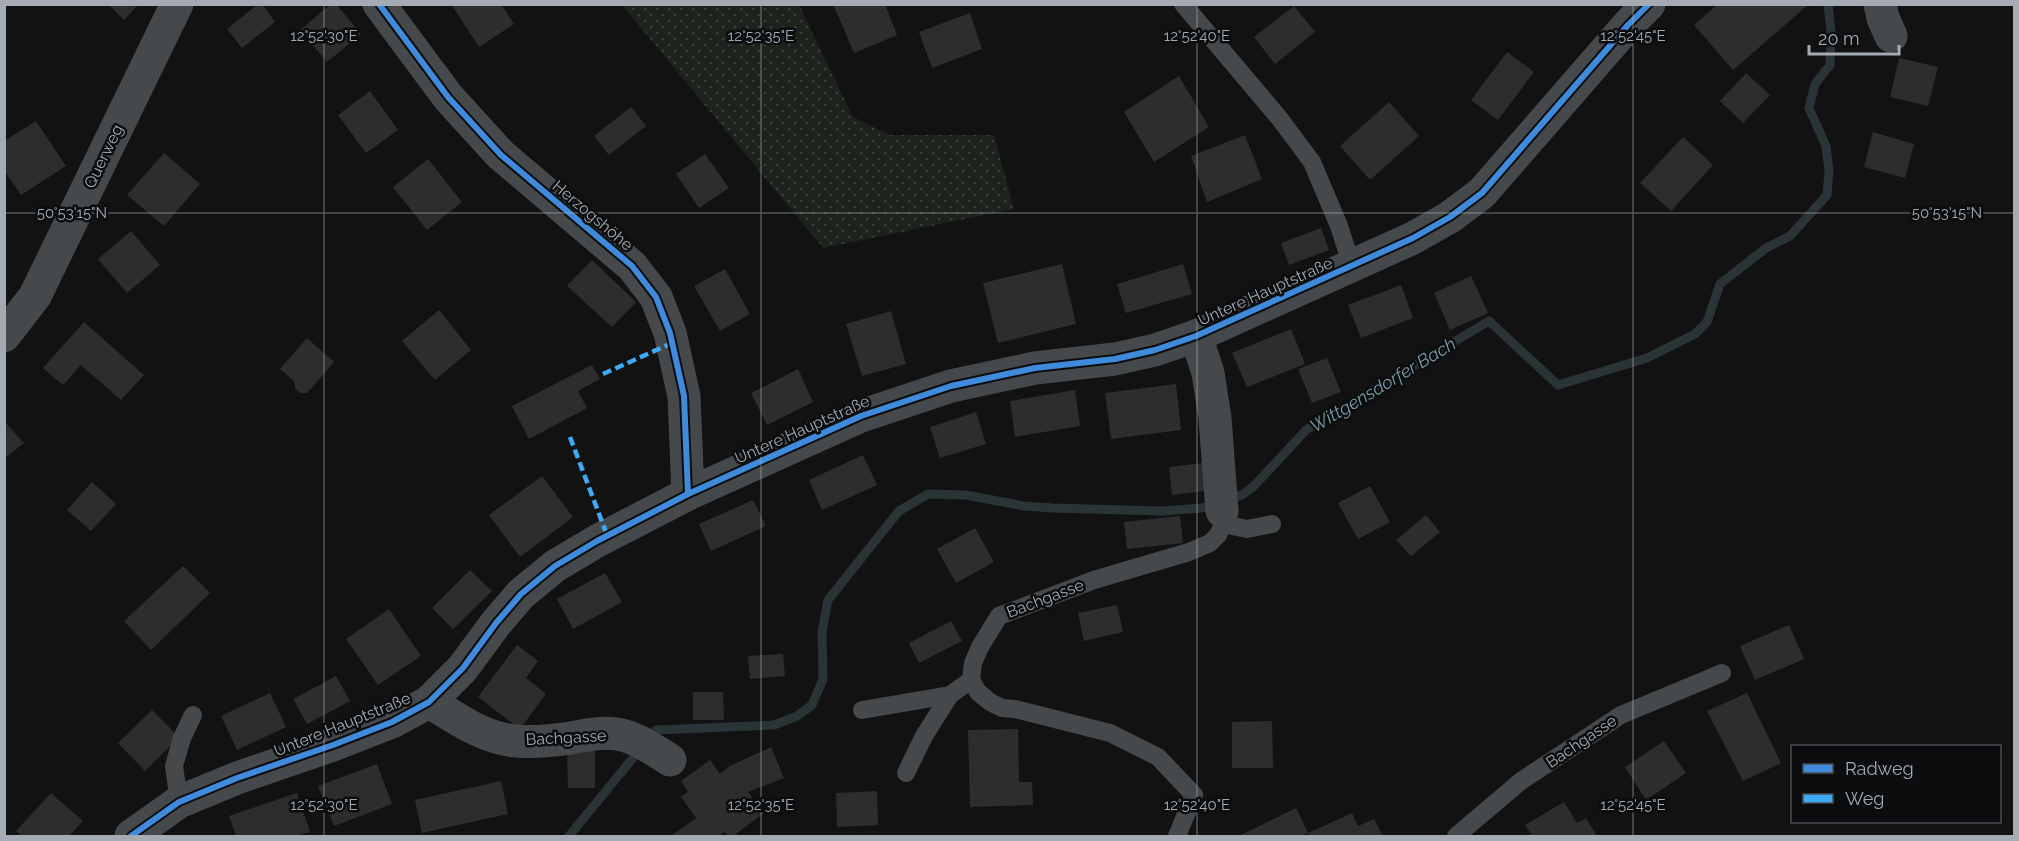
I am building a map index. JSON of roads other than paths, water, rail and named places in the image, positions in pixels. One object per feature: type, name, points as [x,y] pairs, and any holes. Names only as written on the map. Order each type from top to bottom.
[{"type":"street","name":"Querweg","points":[[4,336],[35,296],[177,4]]},
{"type":"street","name":"Herzogshöhe","points":[[379,4],[448,97],[501,156],[632,266],[656,297],[670,333],[684,396],[687,494]]},
{"type":"street","name":"Untere Hauptstraße","points":[[131,837],[179,802],[237,778],[392,722],[429,702],[463,668],[521,594],[555,566],[597,541],[687,494],[861,416],[951,386],[1035,368],[1115,358],[1155,350],[1196,336],[1413,238],[1441,222],[1482,193],[1628,25],[1649,4]]},
{"type":"street","points":[[1880,4],[1883,18],[1892,36]]},
{"type":"street","points":[[1196,336],[1208,374],[1215,418],[1222,510]]},
{"type":"street","name":"Bachgasse","points":[[429,702],[475,729],[504,740],[537,741],[595,734],[618,734],[652,750]]},
{"type":"lane","points":[[1183,4],[1280,119],[1312,162],[1339,226],[1352,266]]},
{"type":"lane","points":[[1222,510],[1247,529],[1272,524]]},
{"type":"lane","name":"Bachgasse","points":[[971,680],[973,663],[980,647],[999,616],[1094,580],[1189,552],[1210,543],[1218,535],[1222,510]]},
{"type":"lane","name":"Bachgasse","points":[[1456,837],[1521,781],[1621,715],[1722,673]]},
{"type":"lane","points":[[906,773],[924,736],[950,695],[971,680],[978,692],[1002,708],[1015,709],[1110,734],[1158,757],[1194,795],[1177,837]]},
{"type":"lane","points":[[862,710],[950,695]]},
{"type":"lane","points":[[179,802],[174,766],[182,738],[193,715]]},
{"type":"waterway","name":"Wittgensdorfer Bach","points":[[569,836],[656,730],[774,725],[797,716],[812,705],[823,679],[822,632],[828,600],[899,511],[928,494],[966,495],[1024,506],[1053,508],[1163,511],[1202,508],[1242,495],[1254,486],[1306,430],[1489,321],[1558,385],[1647,358],[1695,334],[1707,322],[1720,284],[1766,248],[1790,236],[1827,195],[1829,171],[1826,146],[1809,108],[1815,84],[1830,65],[1831,33],[1828,4]]}]
